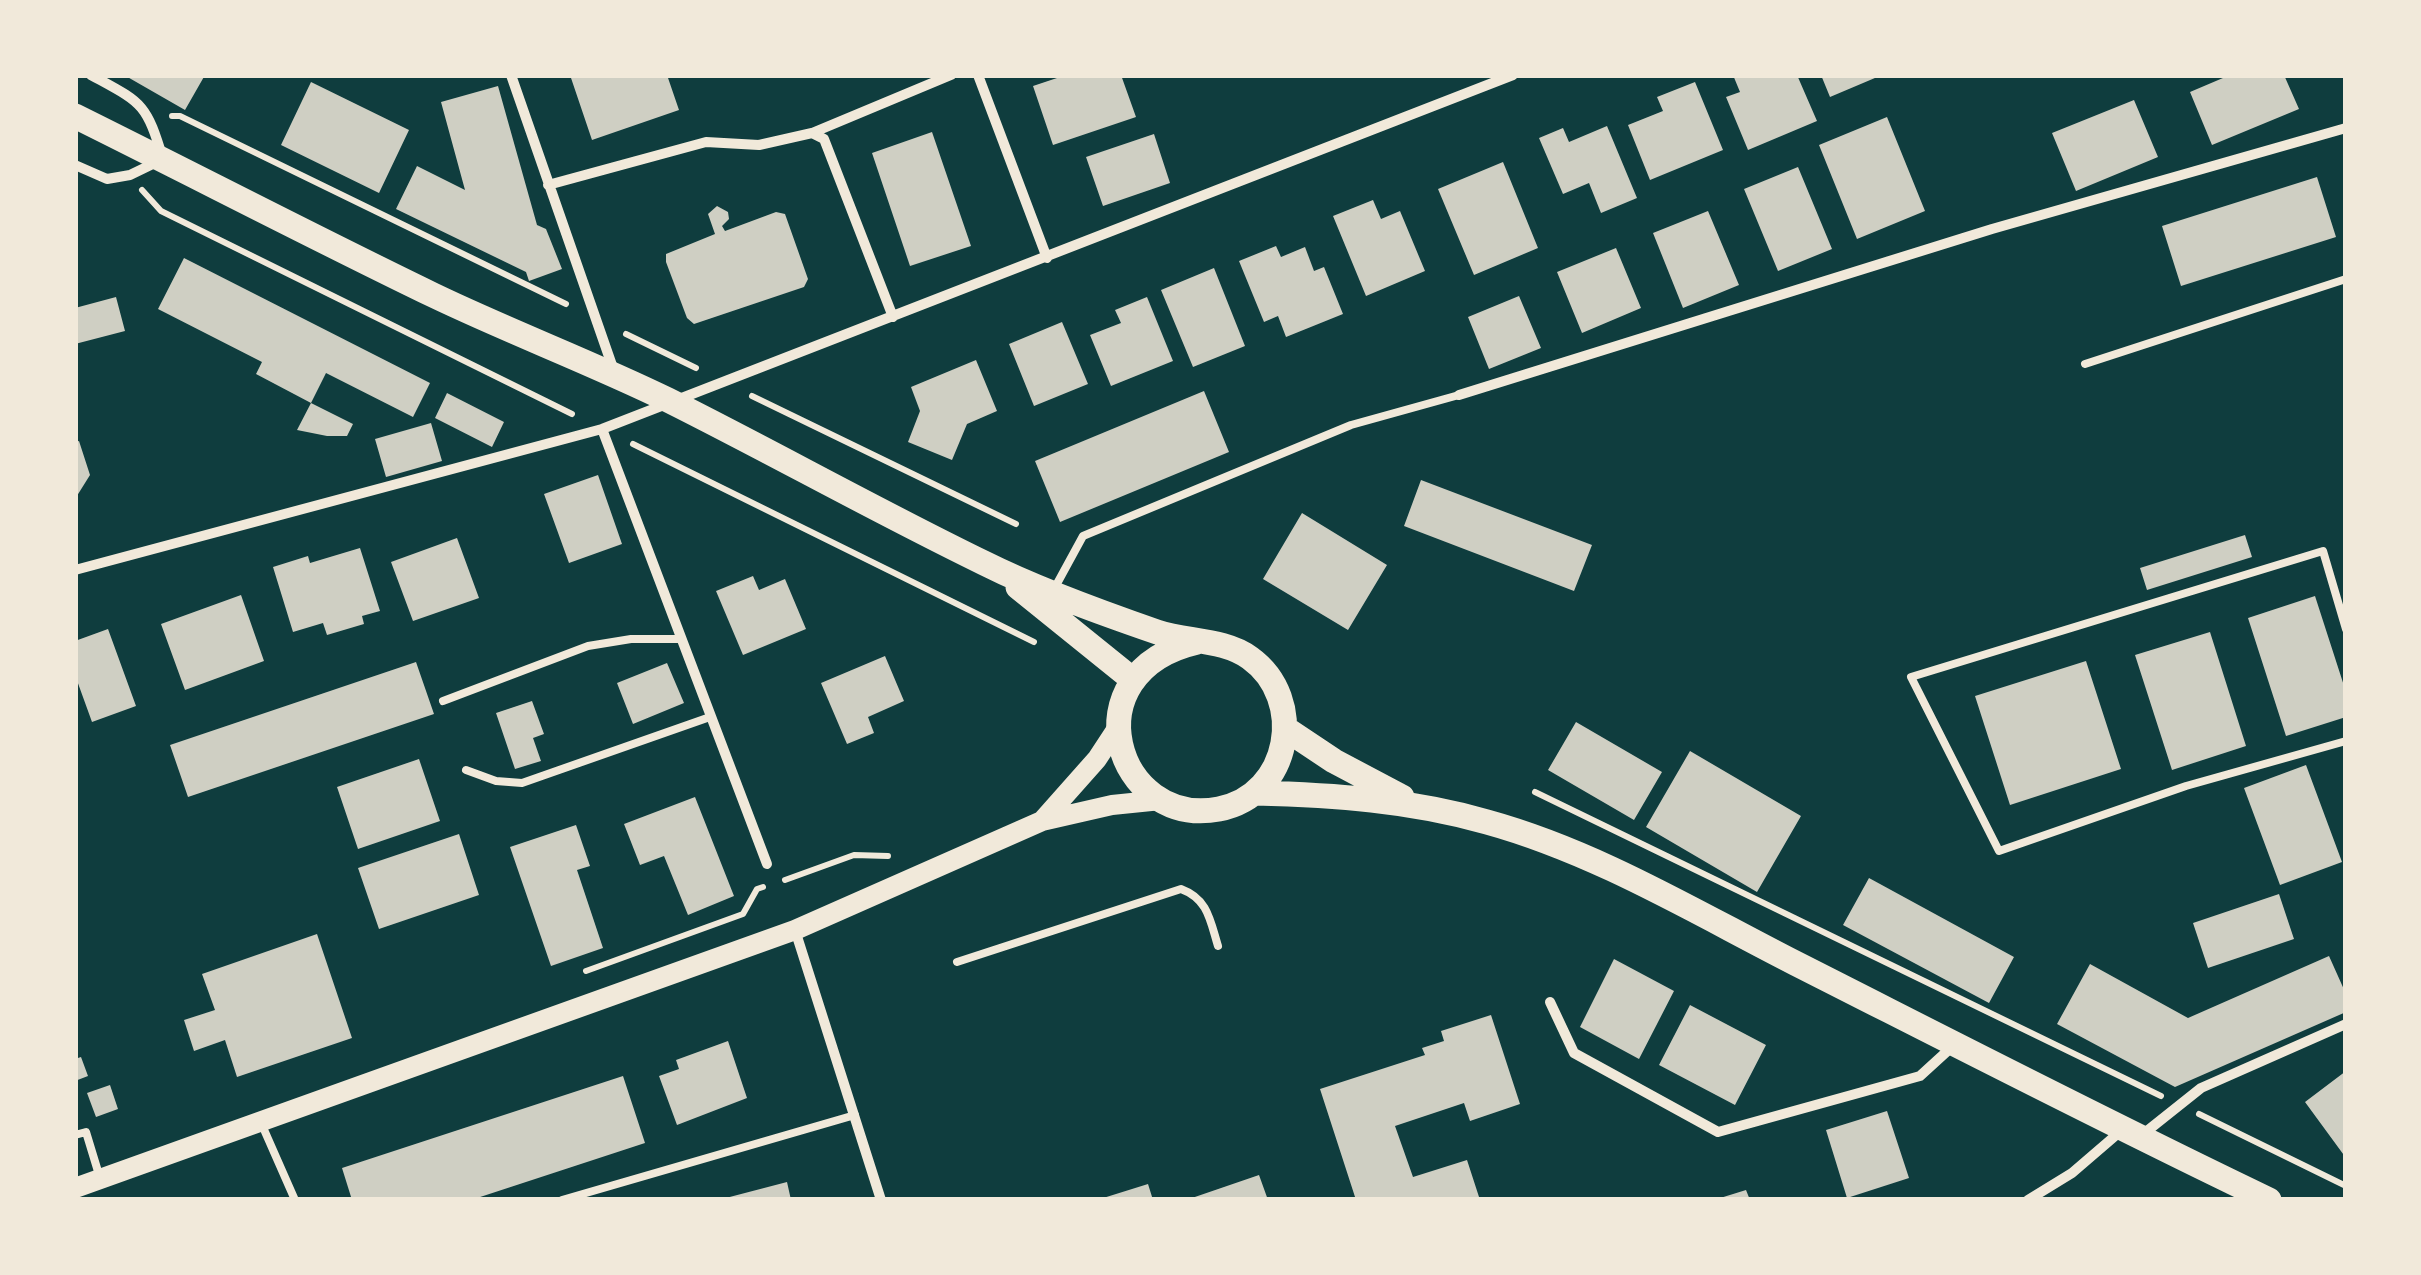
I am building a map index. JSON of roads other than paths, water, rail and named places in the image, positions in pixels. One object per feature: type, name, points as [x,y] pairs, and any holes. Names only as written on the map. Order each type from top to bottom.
[{"type":"main road","points":[[75,116],[437,296],[673,403],[990,566],[1159,632],[1224,645],[1250,657],[1270,676],[1282,701],[1286,728],[1282,753],[1272,774],[1255,793],[1217,810],[1188,810],[1161,800],[1138,782],[1124,756],[1118,727],[1121,702],[1132,679],[1150,660],[1172,648],[1197,642]]},
{"type":"main road","points":[[990,566],[1088,640],[1132,679]]},
{"type":"main road","points":[[1042,821],[1098,758],[1118,727]]},
{"type":"main road","points":[[1286,728],[1334,761],[1416,804]]},
{"type":"main road","points":[[1255,793],[1416,804],[1488,822],[1591,860],[2269,1200]]},
{"type":"main road","points":[[75,1188],[795,930],[1042,821],[1112,805],[1161,800]]},
{"type":"street","points":[[75,165],[106,179],[130,175],[163,159],[151,118],[139,101],[90,75]]},
{"type":"street","points":[[511,75],[615,375]]},
{"type":"street","points":[[548,186],[706,142],[759,144],[812,133],[950,75]]},
{"type":"street","points":[[978,75],[1047,258]]},
{"type":"street","points":[[75,570],[602,429],[1513,75]]},
{"type":"street","points":[[1458,395],[1992,229],[2346,128]]},
{"type":"street","points":[[812,133],[824,139],[893,316]]},
{"type":"street","points":[[602,429],[767,864]]},
{"type":"street","points":[[795,930],[882,1200]]},
{"type":"street","points":[[1550,1002],[1574,1053],[1718,1132],[1920,1076],[1954,1044]]},
{"type":"street","points":[[2028,1200],[2201,1088],[2346,1024]]},
{"type":"lane","points":[[2085,364],[2346,279]]},
{"type":"lane","points":[[1054,591],[1083,536],[1351,425],[1458,395]]},
{"type":"lane","points":[[2346,629],[2323,551],[1912,676],[1998,851],[2186,786],[2346,741]]},
{"type":"lane","points":[[442,701],[588,646],[632,639],[680,638]]},
{"type":"lane","points":[[466,770],[496,781],[522,783],[710,717]]},
{"type":"lane","points":[[956,962],[1181,889],[1196,895],[1205,908],[1218,946]]},
{"type":"lane","points":[[562,1200],[855,1115]]},
{"type":"lane","points":[[260,1121],[295,1200]]},
{"type":"lane","points":[[75,1135],[86,1132],[100,1178]]}]
